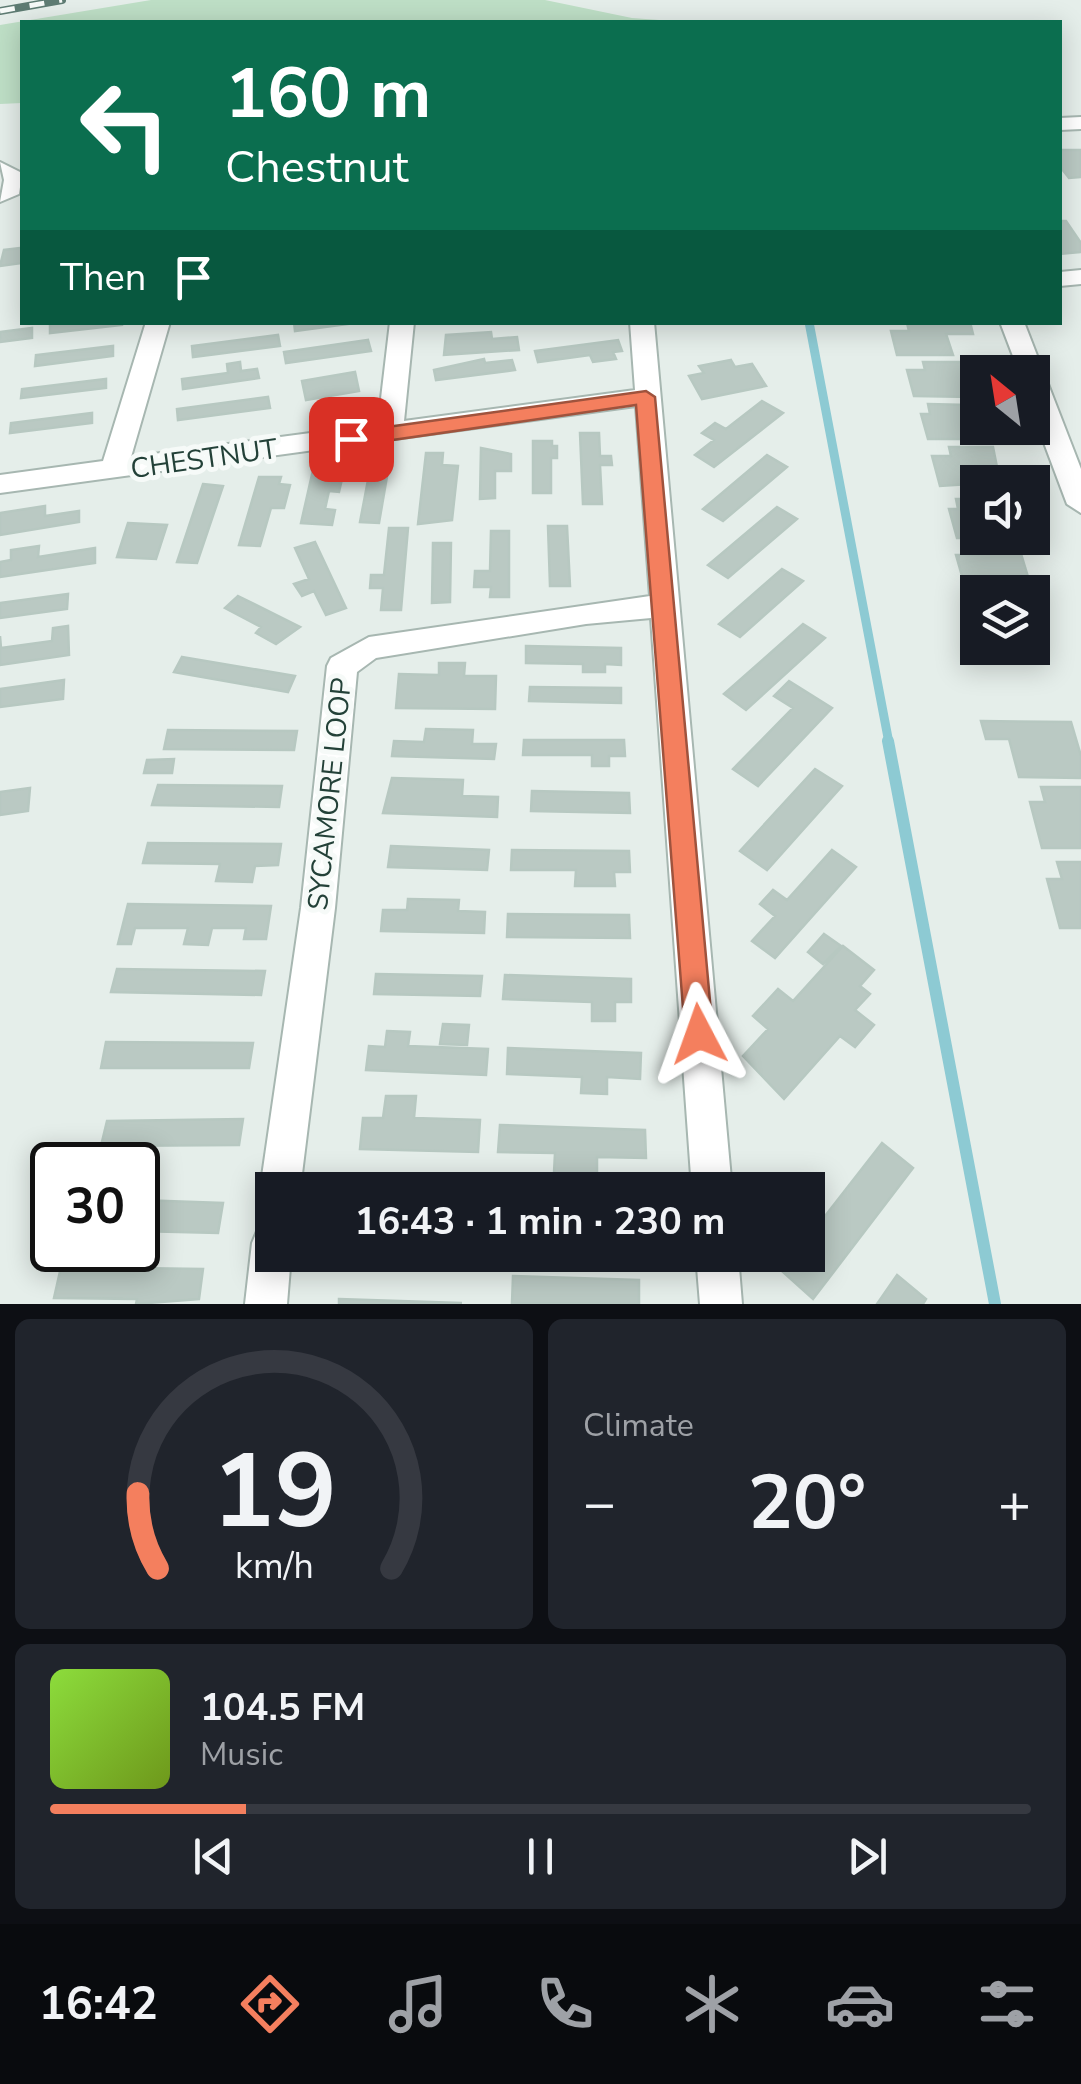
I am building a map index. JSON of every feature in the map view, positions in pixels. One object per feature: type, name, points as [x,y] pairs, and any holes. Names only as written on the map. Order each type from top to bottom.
[{"type":"street","points":[[0,168],[15,178],[11,189],[0,196]]},
{"type":"street","points":[[114,470],[157,325]]},
{"type":"street","points":[[390,434],[402,325]]},
{"type":"street","points":[[642,325],[711,1172]]},
{"type":"street","points":[[1013,325],[1025,355]]},
{"type":"street","name":"CHESTNUT","points":[[0,484],[646,397]]},
{"type":"street","points":[[1050,418],[1078,487]]},
{"type":"street","name":"SYCAMORE LOOP","points":[[282,1172],[318,908],[342,666],[369,648],[586,613],[664,606]]},
{"type":"street","points":[[266,1304],[269,1272]]},
{"type":"street","points":[[718,1272],[721,1304]]},
{"type":"green space","points":[[151,0],[545,0],[659,20],[30,20]]},
{"type":"green space","points":[[20,22],[20,103],[0,104],[0,25]]},
{"type":"building","points":[[1062,150],[1081,150],[1081,177],[1069,178],[1062,169]]},
{"type":"building","points":[[1062,221],[1066,221],[1081,243],[1081,252],[1062,254]]},
{"type":"building","points":[[20,248],[20,263],[0,266],[4,250]]},
{"type":"building","points":[[50,325],[122,325],[50,333]]},
{"type":"building","points":[[294,325],[340,325],[295,331]]},
{"type":"building","points":[[908,325],[971,325],[973,334],[946,334],[953,355],[897,355],[891,331],[909,331]]},
{"type":"building","points":[[32,328],[32,338],[0,342],[0,332]]},
{"type":"building","points":[[491,332],[492,339],[517,337],[519,350],[444,355],[446,335]]},
{"type":"building","points":[[278,335],[280,346],[193,357],[192,346]]},
{"type":"building","points":[[368,340],[371,351],[286,363],[284,352]]},
{"type":"building","points":[[618,340],[622,351],[613,352],[616,359],[593,362],[590,355],[538,362],[535,351]]},
{"type":"building","points":[[113,346],[113,356],[35,366],[36,355]]},
{"type":"building","points":[[484,359],[485,363],[512,360],[515,370],[436,380],[434,370]]},
{"type":"building","points":[[731,360],[735,367],[752,364],[766,386],[702,399],[689,376],[704,373],[699,366]]},
{"type":"building","points":[[240,362],[241,371],[257,369],[259,378],[183,389],[182,379],[228,373],[227,364]]},
{"type":"building","points":[[923,362],[960,362],[960,397],[914,396],[907,370],[925,370]]},
{"type":"building","points":[[355,372],[359,391],[306,400],[302,381]]},
{"type":"building","points":[[106,379],[106,388],[21,398],[22,389]]},
{"type":"building","points":[[268,397],[270,408],[178,420],[177,409]]},
{"type":"building","points":[[762,401],[783,413],[714,467],[695,455],[714,440],[702,433],[715,423],[726,429]]},
{"type":"building","points":[[928,404],[960,405],[960,439],[928,439],[921,414],[930,414]]},
{"type":"building","points":[[92,413],[92,423],[10,433],[11,423]]},
{"type":"building","points":[[580,433],[599,433],[600,456],[611,456],[612,465],[600,465],[602,504],[583,504]]},
{"type":"building","points":[[533,441],[552,441],[552,446],[557,446],[557,458],[551,458],[551,493],[533,493]]},
{"type":"building","points":[[949,447],[993,447],[997,465],[960,465],[960,485],[940,486],[932,456],[951,456]]},
{"type":"building","points":[[481,448],[511,454],[511,471],[495,471],[495,498],[480,499]]},
{"type":"building","points":[[426,453],[443,453],[442,465],[458,466],[452,520],[418,524]]},
{"type":"building","points":[[767,455],[787,467],[723,521],[703,509]]},
{"type":"building","points":[[372,459],[390,459],[379,523],[360,522]]},
{"type":"building","points":[[313,470],[330,471],[329,479],[342,479],[339,492],[329,491],[325,509],[335,510],[332,525],[301,523]]},
{"type":"building","points":[[259,477],[281,477],[279,484],[290,485],[284,508],[271,508],[260,546],[239,545]]},
{"type":"building","points":[[203,484],[223,486],[197,563],[177,562]]},
{"type":"building","points":[[956,499],[960,499],[960,538],[949,509],[958,509]]},
{"type":"building","points":[[45,506],[45,516],[79,511],[79,522],[0,535],[0,513]]},
{"type":"building","points":[[777,507],[797,519],[728,578],[708,565]]},
{"type":"building","points":[[128,523],[167,525],[156,559],[117,557]]},
{"type":"building","points":[[548,526],[567,526],[570,586],[550,586]]},
{"type":"building","points":[[389,528],[408,528],[401,610],[381,610],[383,588],[370,588],[371,575],[384,575]]},
{"type":"building","points":[[491,531],[509,531],[509,597],[490,597],[491,587],[474,587],[475,571],[490,571]]},
{"type":"building","points":[[315,542],[346,608],[326,615],[314,591],[302,596],[294,584],[309,579],[295,548]]},
{"type":"building","points":[[433,543],[451,543],[450,602],[432,603]]},
{"type":"building","points":[[39,546],[38,557],[95,548],[95,563],[0,577],[0,562],[11,560],[11,550]]},
{"type":"building","points":[[956,555],[1021,555],[1027,575],[962,575]]},
{"type":"building","points":[[782,569],[803,581],[740,637],[719,624]]},
{"type":"building","points":[[68,594],[67,609],[0,618],[0,603]]},
{"type":"building","points":[[238,596],[300,627],[276,644],[256,633],[261,627],[225,608]]},
{"type":"building","points":[[803,624],[825,638],[746,710],[724,694]]},
{"type":"building","points":[[68,626],[69,655],[0,665],[0,636],[1,648],[52,641],[53,628]]},
{"type":"building","points":[[526,646],[621,648],[621,665],[605,664],[605,672],[583,672],[583,664],[526,663]]},
{"type":"building","points":[[182,657],[295,676],[288,692],[174,672]]},
{"type":"building","points":[[439,663],[465,663],[464,676],[496,676],[495,709],[396,708],[399,674],[439,675]]},
{"type":"building","points":[[64,680],[63,699],[0,707],[0,689]]},
{"type":"building","points":[[789,681],[832,708],[758,786],[733,769],[793,708],[774,696]]},
{"type":"building","points":[[530,687],[621,688],[621,703],[529,701]]},
{"type":"building","points":[[981,721],[1071,722],[1081,756],[1081,778],[1019,777],[1009,739],[986,739]]},
{"type":"building","points":[[426,729],[473,730],[472,744],[496,744],[494,759],[392,756],[394,741],[424,742]]},
{"type":"building","points":[[168,730],[297,731],[294,750],[164,749]]},
{"type":"building","points":[[524,740],[624,740],[625,756],[609,756],[609,766],[592,766],[592,755],[523,755]]},
{"type":"building","points":[[174,759],[172,773],[144,773],[147,760]]},
{"type":"building","points":[[815,769],[842,786],[767,870],[740,851]]},
{"type":"building","points":[[392,778],[463,780],[462,796],[498,797],[497,817],[383,813]]},
{"type":"building","points":[[158,785],[282,786],[279,807],[152,805]]},
{"type":"building","points":[[1041,787],[1081,787],[1081,848],[1042,848],[1030,802],[1045,802]]},
{"type":"building","points":[[30,788],[28,811],[0,815],[0,792]]},
{"type":"building","points":[[532,791],[629,793],[630,813],[531,811]]},
{"type":"building","points":[[148,843],[281,844],[278,865],[255,866],[252,882],[216,881],[220,864],[143,863]]},
{"type":"building","points":[[391,846],[489,850],[487,870],[388,867]]},
{"type":"building","points":[[512,850],[629,851],[630,872],[614,872],[615,886],[575,886],[576,870],[511,870]]},
{"type":"building","points":[[832,850],[856,867],[775,958],[752,941],[775,916],[760,904],[773,890],[787,900]]},
{"type":"building","points":[[1057,862],[1081,862],[1081,928],[1060,928],[1047,879],[1062,879]]},
{"type":"building","points":[[408,899],[459,900],[458,911],[485,912],[484,933],[381,931],[383,910],[407,910]]},
{"type":"building","points":[[128,904],[271,906],[266,939],[244,939],[246,928],[212,928],[208,945],[184,944],[188,928],[135,928],[131,944],[118,944]]},
{"type":"building","points":[[508,914],[629,915],[630,938],[507,937]]},
{"type":"building","points":[[824,934],[841,946],[823,964],[808,952]]},
{"type":"building","points":[[843,946],[874,970],[860,986],[870,994],[855,1010],[874,1025],[855,1047],[840,1036],[784,1099],[743,1056],[768,1029],[753,1016],[778,989],[793,1001]]},
{"type":"building","points":[[117,969],[265,971],[261,995],[111,992]]},
{"type":"building","points":[[376,974],[482,976],[480,996],[374,994]]},
{"type":"building","points":[[505,975],[631,979],[631,1002],[615,1002],[615,1021],[592,1021],[592,1002],[503,999]]},
{"type":"building","points":[[443,1024],[469,1025],[467,1045],[440,1044]]},
{"type":"building","points":[[387,1031],[410,1032],[408,1046],[488,1049],[486,1075],[366,1070],[369,1046],[385,1047]]},
{"type":"building","points":[[106,1042],[253,1043],[249,1068],[101,1068]]},
{"type":"building","points":[[508,1048],[641,1053],[640,1079],[607,1077],[607,1094],[581,1093],[582,1077],[507,1074]]},
{"type":"building","points":[[386,1096],[416,1096],[414,1118],[480,1120],[478,1152],[360,1149],[363,1118],[383,1118]]},
{"type":"building","points":[[243,1119],[239,1145],[102,1142],[107,1121]]},
{"type":"building","points":[[500,1125],[645,1130],[646,1158],[597,1157],[597,1172],[554,1172],[555,1153],[498,1152]]},
{"type":"building","points":[[882,1143],[913,1168],[813,1299],[783,1272],[825,1272],[825,1216]]},
{"type":"building","points":[[160,1201],[223,1203],[218,1233],[160,1232]]},
{"type":"building","points":[[203,1269],[199,1299],[136,1304],[137,1299],[54,1298],[60,1272]]},
{"type":"building","points":[[897,1275],[926,1299],[923,1304],[877,1304]]},
{"type":"building","points":[[513,1276],[639,1280],[639,1304],[512,1303]]},
{"type":"building","points":[[339,1299],[462,1303],[339,1304]]},
{"type":"waterway","points":[[810,325],[889,743]]},
{"type":"waterway","points":[[888,741],[995,1304]]},
{"type":"railway","points":[[0,11],[62,0]]},
{"type":"route","points":[[351,439],[646,397],[699,1034]]}]
